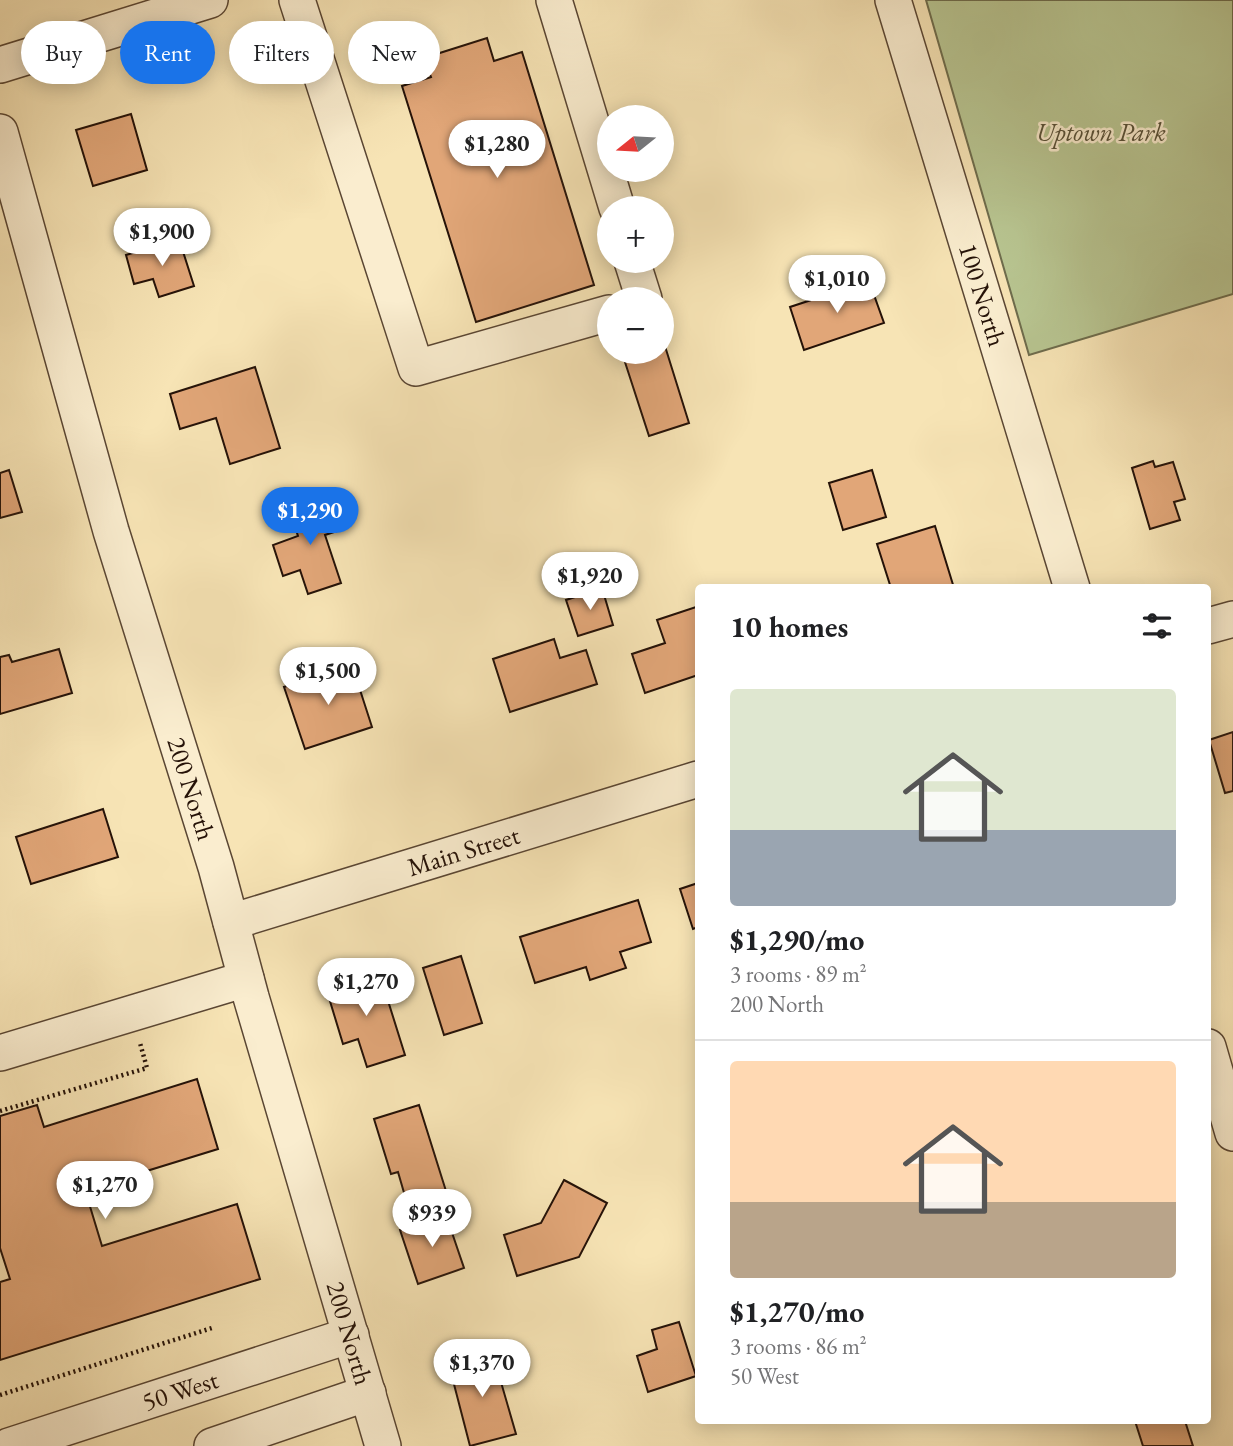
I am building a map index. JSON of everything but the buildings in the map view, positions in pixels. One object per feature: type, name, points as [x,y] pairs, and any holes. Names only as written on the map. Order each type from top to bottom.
[{"type":"street","points":[[0,65],[211,0]]},
{"type":"street","points":[[297,0],[416,368],[597,316]]},
{"type":"street","points":[[554,0],[613,196]]},
{"type":"street","name":"100 North","points":[[893,0],[1071,584]]},
{"type":"street","name":"200 North","points":[[0,132],[111,531],[216,867],[246,979],[383,1446]]},
{"type":"street","points":[[1211,625],[1233,619]]},
{"type":"street","name":"Main Street","points":[[230,922],[695,780]]},
{"type":"street","points":[[0,1053],[246,979]]},
{"type":"street","points":[[1211,1056],[1233,1133]]},
{"type":"street","name":"50 West","points":[[9,1446],[351,1335]]},
{"type":"street","points":[[212,1446],[368,1393]]},
{"type":"path","points":[[0,1111],[146,1068],[138,1043],[150,1039]]},
{"type":"path","points":[[0,1395],[212,1328]]},
{"type":"green space","name":"Uptown Park","points":[[926,0],[1233,0],[1233,294],[1029,355]]}]
